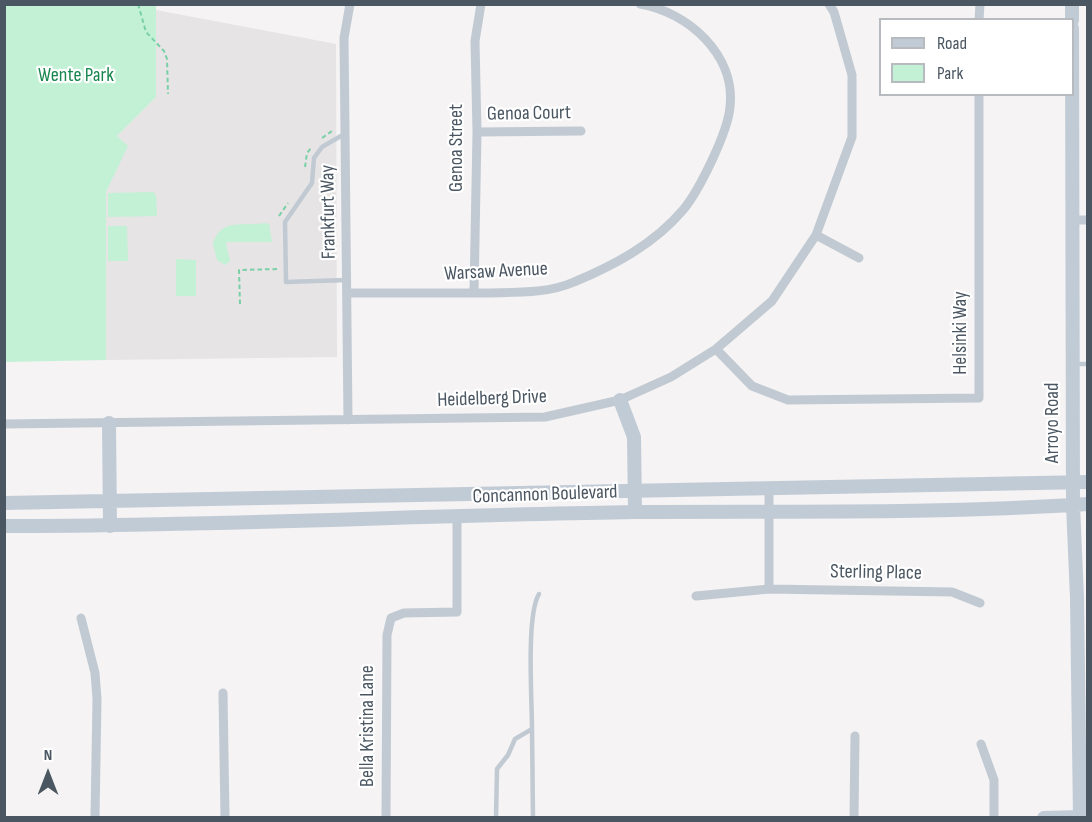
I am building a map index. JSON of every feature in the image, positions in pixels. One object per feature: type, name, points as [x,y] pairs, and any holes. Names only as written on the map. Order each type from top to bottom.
[{"type":"main road","name":"Arroyo Road","points":[[1073,96],[1072,364],[1080,483],[1073,505],[1083,659],[1080,817]]},
{"type":"main road","points":[[620,400],[634,437],[635,512]]},
{"type":"main road","points":[[109,423],[110,526]]},
{"type":"main road","name":"Concannon Boulevard","points":[[4,503],[110,503],[1080,483]]},
{"type":"main road","name":"Concannon Boulevard","points":[[4,526],[110,526],[635,512],[769,512],[1088,504]]},
{"type":"main road","points":[[1044,818],[1080,817]]},
{"type":"street","name":"Frankfurt Way","points":[[348,420],[344,38],[350,4]]},
{"type":"street","name":"Genoa Street","points":[[474,293],[477,132],[475,41],[481,4]]},
{"type":"street","name":"Warsaw Avenue","points":[[348,293],[533,292],[571,284],[635,254],[684,210],[712,161],[730,107],[726,72],[709,41],[682,20],[640,4]]},
{"type":"street","name":"Heidelberg Drive","points":[[4,424],[545,417],[620,400],[671,376],[716,349],[772,301],[816,235],[852,137],[852,75],[834,12],[829,4]]},
{"type":"street","name":"Helsinki Way","points":[[716,349],[752,386],[788,400],[979,398],[979,96]]},
{"type":"street","name":"Genoa Court","points":[[477,132],[581,131]]},
{"type":"street","points":[[1072,220],[1088,220]]},
{"type":"street","points":[[816,235],[860,258]]},
{"type":"street","points":[[769,489],[769,590]]},
{"type":"street","name":"Bella Kristina Lane","points":[[386,818],[387,635],[391,618],[404,613],[456,612],[457,518]]},
{"type":"street","name":"Sterling Place","points":[[696,596],[769,590],[952,592],[980,603]]},
{"type":"street","points":[[81,618],[95,673],[97,699],[95,818]]},
{"type":"street","points":[[223,693],[225,818]]},
{"type":"street","points":[[855,736],[855,818]]},
{"type":"street","points":[[981,744],[994,780],[994,818]]},
{"type":"lane","points":[[346,133],[322,147],[314,158],[312,183],[285,222],[286,282],[348,280]]},
{"type":"lane","points":[[1072,364],[1088,364]]},
{"type":"lane","points":[[534,818],[532,638],[535,600],[539,594]]},
{"type":"lane","points":[[496,818],[497,769],[508,755],[515,739],[532,729]]},
{"type":"path","points":[[138,4],[146,32],[164,51],[167,59],[168,94]]},
{"type":"shaded area","points":[[156,10],[336,44],[337,357],[106,360],[106,192],[127,146],[117,136],[156,97]]},
{"type":"green space","name":"Wente Park","points":[[4,5],[156,5],[156,97],[117,136],[128,146],[106,192],[106,360],[5,362]]},
{"type":"green space","points":[[153,192],[156,195],[157,216],[108,217],[108,193]]},
{"type":"green space","points":[[269,224],[272,242],[228,242],[226,243],[230,261],[225,265],[217,260],[213,244],[221,230],[234,225]]},
{"type":"green space","points":[[108,226],[127,226],[128,261],[108,261]]},
{"type":"green space","points":[[176,259],[196,260],[196,296],[176,296]]}]
